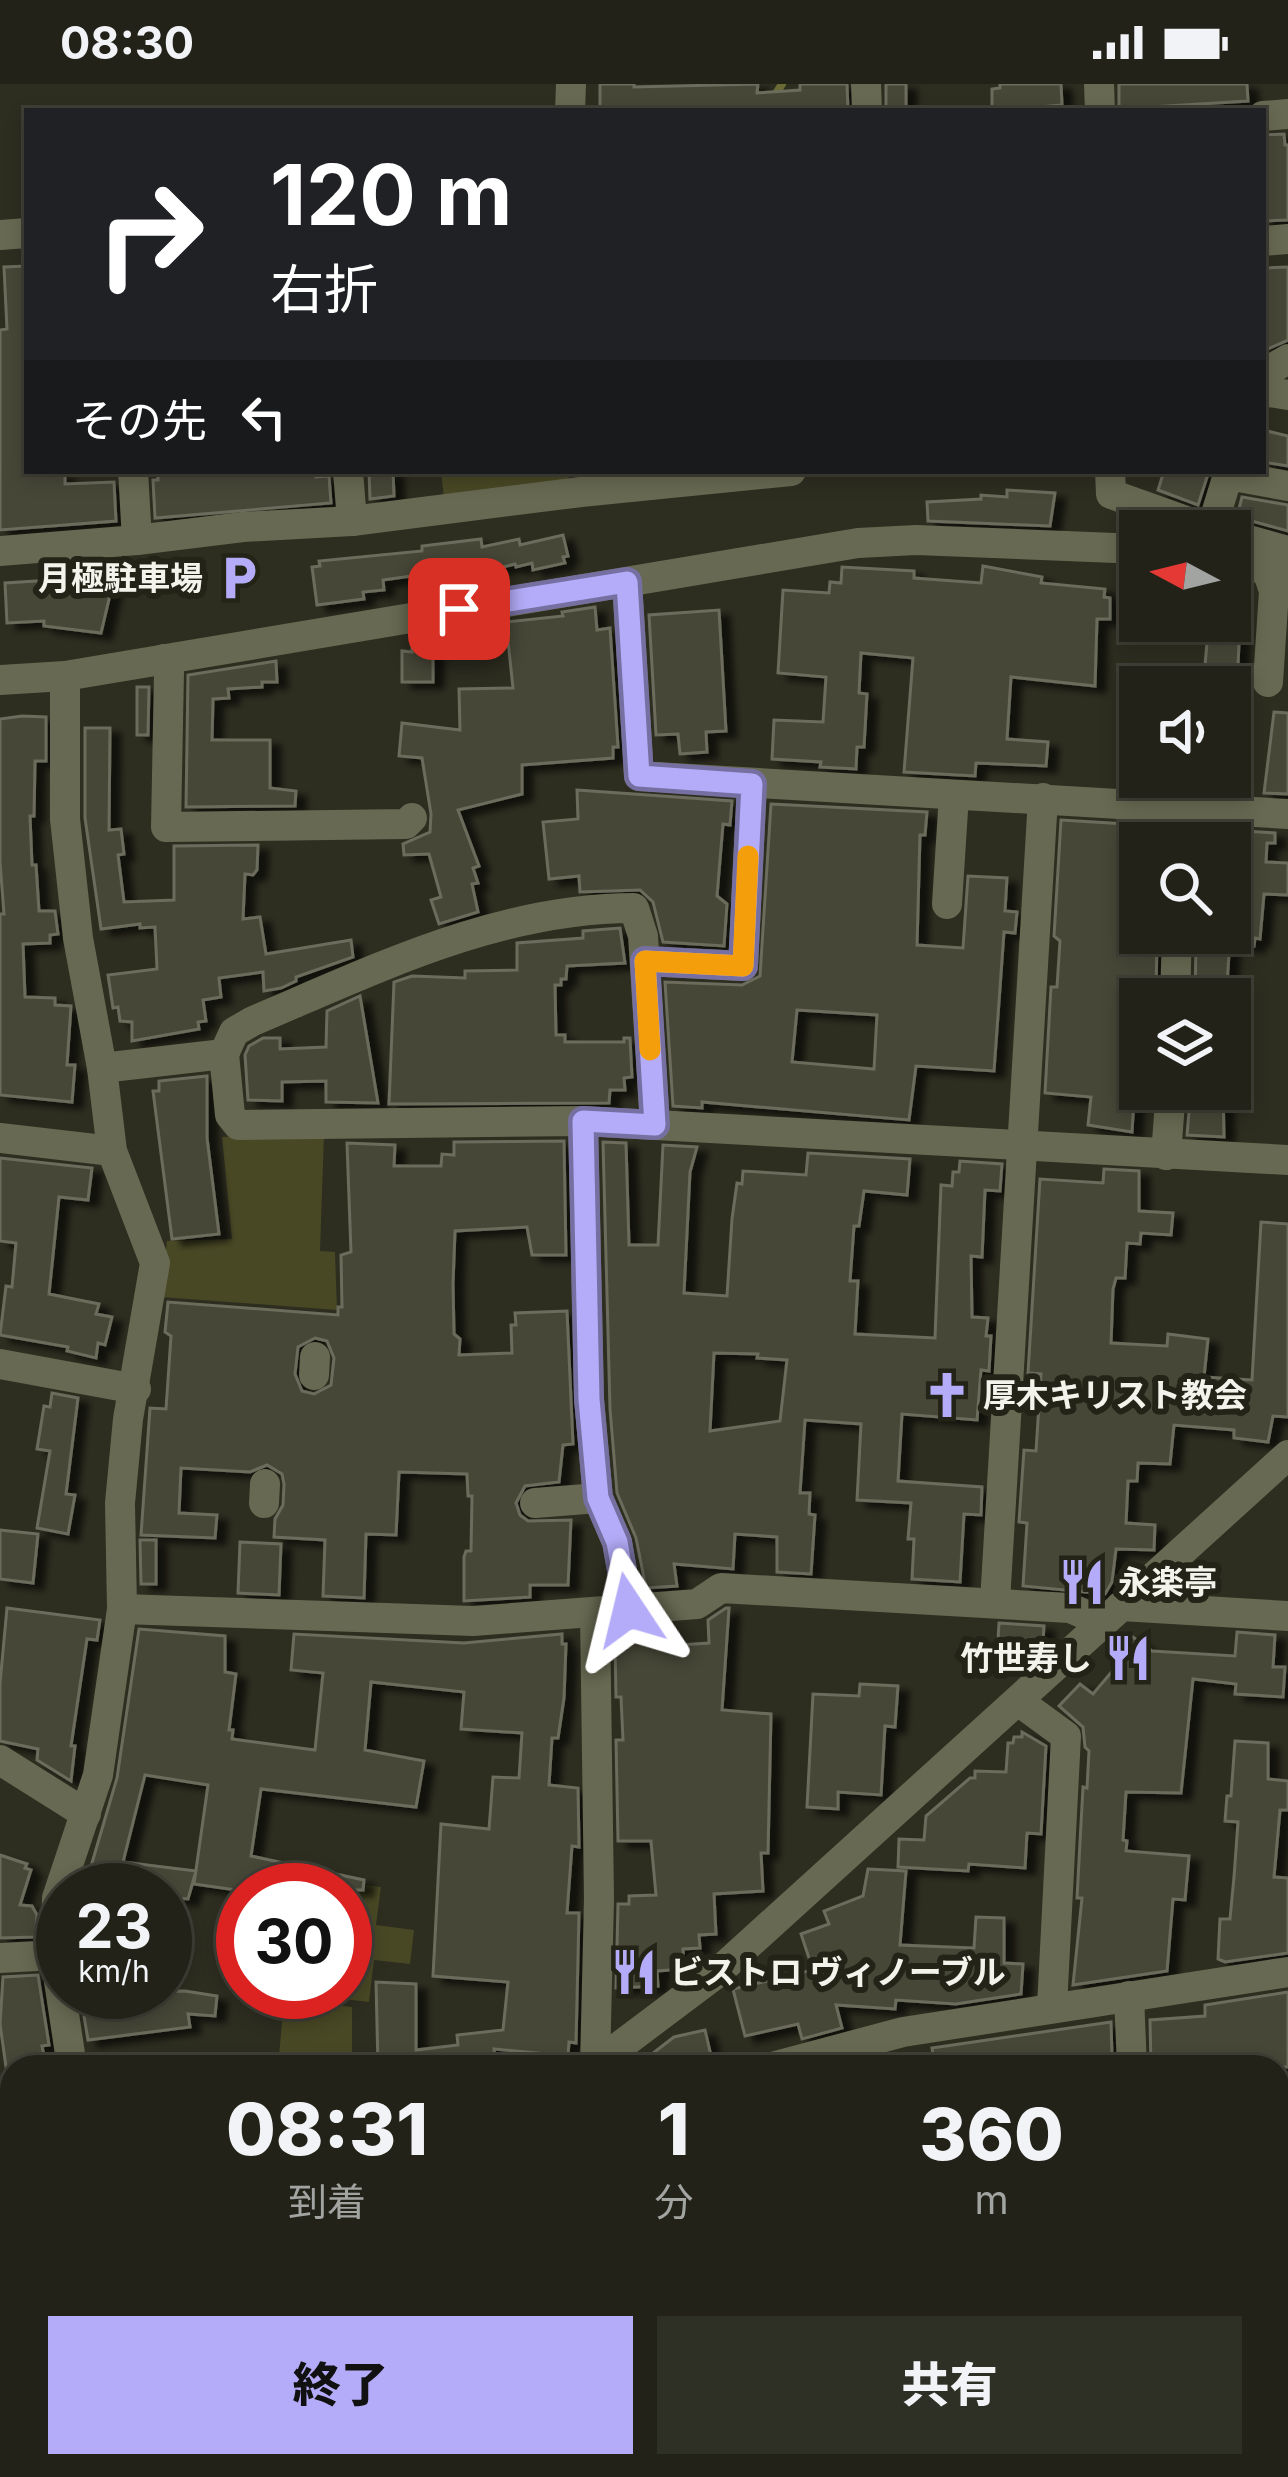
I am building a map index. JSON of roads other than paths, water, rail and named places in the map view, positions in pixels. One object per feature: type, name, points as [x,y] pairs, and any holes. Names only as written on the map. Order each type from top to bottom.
[{"type":"street","points":[[133,474],[137,540]]},
{"type":"street","points":[[348,474],[352,521]]},
{"type":"street","points":[[0,551],[243,526],[352,521],[685,476],[732,474]]},
{"type":"street","points":[[1110,474],[1111,494],[1155,510]]},
{"type":"street","points":[[1218,510],[1228,475],[1288,486]]},
{"type":"street","points":[[0,680],[65,676],[858,543],[916,540],[1119,547]]},
{"type":"street","points":[[1251,547],[1281,565]]},
{"type":"street","points":[[1251,564],[1281,565]]},
{"type":"street","points":[[1268,682],[1274,591],[1281,565]]},
{"type":"street","points":[[627,582],[639,776],[1288,814]]},
{"type":"street","points":[[164,659],[170,672],[166,827],[406,824],[412,818]]},
{"type":"street","points":[[65,676],[65,819],[79,938],[112,1151],[154,1263],[128,1419],[120,1503],[122,1609],[98,1774],[69,1863]]},
{"type":"street","points":[[645,961],[743,966],[752,784]]},
{"type":"street","points":[[946,904],[954,795]]},
{"type":"street","points":[[995,1602],[1043,798]]},
{"type":"street","points":[[1193,822],[1195,798]]},
{"type":"street","points":[[655,1125],[645,961],[634,908],[566,913],[467,933],[253,1021],[234,1032],[224,1054],[230,1115],[238,1125],[583,1121],[1021,1147],[1288,1160]]},
{"type":"street","points":[[102,1067],[224,1054]]},
{"type":"street","points":[[1166,1155],[1169,1110]]},
{"type":"street","points":[[583,1121],[589,1399],[598,1498],[617,1542],[629,1610]]},
{"type":"street","points":[[0,1138],[112,1151]]},
{"type":"street","points":[[0,1364],[136,1389]]},
{"type":"street","points":[[609,2055],[718,1973],[1288,1455]]},
{"type":"street","points":[[535,1503],[598,1498]]},
{"type":"street","points":[[122,1609],[472,1621],[697,1604],[721,1588],[995,1602],[1112,1614],[1288,1616]]},
{"type":"street","points":[[594,2055],[595,1612]]},
{"type":"street","points":[[1018,1701],[1066,1736],[1052,2007]]},
{"type":"street","points":[[0,1760],[86,1814]]},
{"type":"street","points":[[0,1958],[36,1956]]},
{"type":"street","points":[[817,2055],[903,2032],[1288,1972]]},
{"type":"street","points":[[1129,1996],[1131,2055]]},
{"type":"street","points":[[65,2019],[70,2055]]},
{"type":"waterway","points":[[767,108],[782,84]]},
{"type":"place","name":"月極駐車場","points":[[239,578]]},
{"type":"place","name":"厚木キリスト教会","points":[[947,1395]]},
{"type":"place","name":"永楽亭","points":[[1082,1582]]},
{"type":"place","name":"竹世寿し","points":[[1128,1658]]},
{"type":"place","name":"ビストロ ヴィノーブル","points":[[634,1972]]}]
